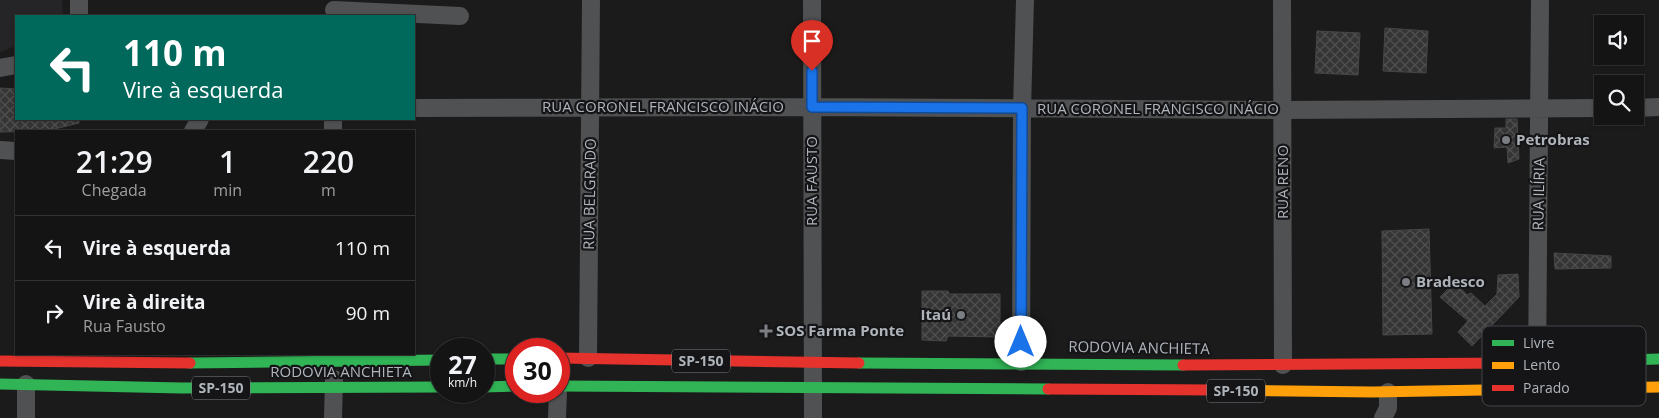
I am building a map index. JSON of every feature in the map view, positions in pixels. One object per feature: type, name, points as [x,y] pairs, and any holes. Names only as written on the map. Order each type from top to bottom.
[{"type":"highway","name":"RODOVIA ANCHIETA","points":[[0,361],[77,358],[334,357],[430,360]]},
{"type":"highway","name":"RODOVIA ANCHIETA","points":[[570,358],[813,363],[1482,363]]},
{"type":"highway","name":"RODOVIA ANCHIETA","points":[[1646,359],[1659,359]]},
{"type":"highway","name":"RODOVIA ANCHIETA","points":[[0,384],[181,388],[430,387]]},
{"type":"highway","name":"SP-150","points":[[570,386],[814,386],[1388,392],[1482,389]]},
{"type":"highway","name":"SP-150","points":[[1646,387],[1659,387]]},
{"type":"street","points":[[79,0],[79,15]]},
{"type":"street","name":"RUA BELGRADO","points":[[588,358],[591,0]]},
{"type":"street","name":"RUA FAUSTO","points":[[812,0],[813,418]]},
{"type":"street","points":[[1021,362],[1022,108],[1025,0]]},
{"type":"street","name":"RUA RENO","points":[[1282,0],[1283,364]]},
{"type":"street","name":"RUA ILÍRIA","points":[[1537,326],[1540,0]]},
{"type":"street","points":[[334,9],[460,16]]},
{"type":"street","points":[[0,68],[15,65]]},
{"type":"street","name":"RUA CORONEL FRANCISCO INÁCIO","points":[[415,108],[812,107],[1283,110],[1594,108]]},
{"type":"street","points":[[1644,108],[1659,107]]},
{"type":"street","points":[[0,150],[15,151]]},
{"type":"street","points":[[333,418],[334,357]]},
{"type":"street","points":[[26,384],[26,418]]},
{"type":"street","points":[[1383,418],[1388,408],[1388,392]]},
{"type":"street","points":[[557,418],[558,403]]},
{"type":"shaded area","points":[[0,0],[62,0],[63,15],[15,15],[15,46],[0,52]]},
{"type":"building","points":[[1385,28],[1428,31],[1426,73],[1383,71]]},
{"type":"building","points":[[1317,31],[1360,33],[1358,75],[1315,73]]},
{"type":"building","points":[[0,88],[15,89],[15,120],[79,120],[79,123],[50,130],[0,132]]},
{"type":"building","name":"Petrobras","points":[[1506,119],[1517,119],[1519,159],[1508,163],[1507,147],[1494,148],[1495,128],[1506,128]]},
{"type":"building","name":"Bradesco","points":[[1429,229],[1432,334],[1383,335],[1382,231]]},
{"type":"building","points":[[1554,253],[1611,256],[1611,268],[1555,269]]},
{"type":"building","points":[[1518,274],[1519,297],[1491,326],[1482,326],[1482,336],[1472,346],[1458,332],[1468,321],[1440,297],[1455,282],[1467,295],[1471,293],[1485,306],[1497,294],[1498,275]]},
{"type":"building","name":"Itaú","points":[[922,291],[948,291],[949,294],[1000,294],[1000,337],[948,336],[946,341],[922,340]]},
{"type":"traffic: fast","points":[[495,359],[505,359]]},
{"type":"traffic: fast","points":[[1646,359],[1659,359]]},
{"type":"traffic: fast","points":[[190,363],[430,360]]},
{"type":"traffic: fast","points":[[859,363],[1183,365]]},
{"type":"traffic: fast","points":[[0,384],[181,388],[430,387]]},
{"type":"traffic: fast","points":[[495,387],[505,386]]},
{"type":"traffic: fast","points":[[570,386],[1048,389]]},
{"type":"traffic: slow","points":[[1646,387],[1659,387]]},
{"type":"traffic: slow","points":[[1219,390],[1372,392],[1482,390]]},
{"type":"traffic: jam","points":[[570,358],[859,363]]},
{"type":"traffic: jam","points":[[0,361],[190,363]]},
{"type":"traffic: jam","points":[[1183,365],[1482,363]]},
{"type":"traffic: jam","points":[[1048,389],[1219,390]]},
{"type":"place","name":"Petrobras","points":[[1506,140]]},
{"type":"place","name":"Bradesco","points":[[1406,282]]},
{"type":"place","name":"Itaú","points":[[961,315]]},
{"type":"place","name":"SOS Farma Ponte","points":[[766,331]]},
{"type":"route","points":[[812,71],[812,107],[1022,108],[1021,342]]}]
